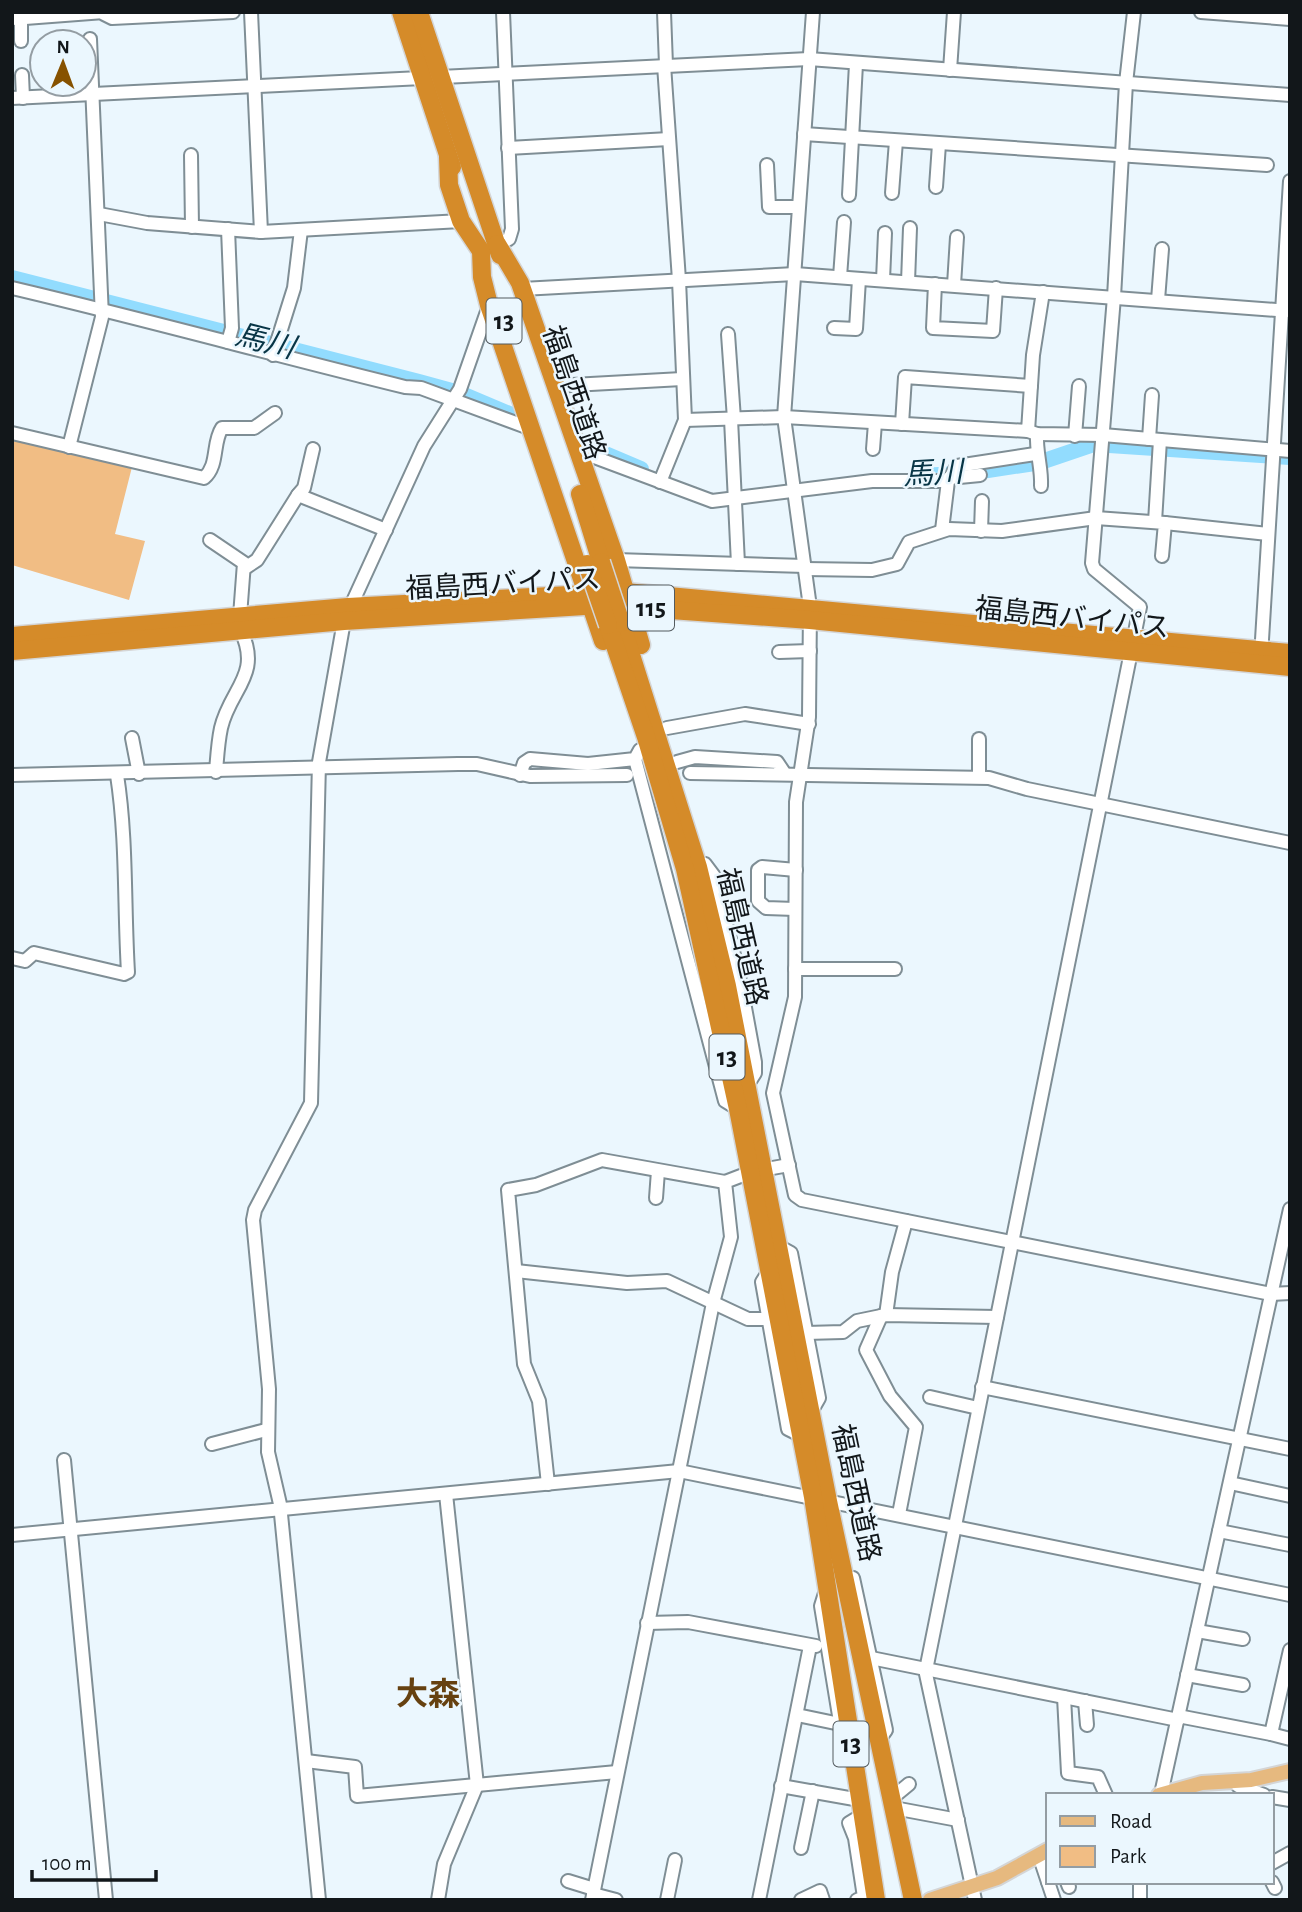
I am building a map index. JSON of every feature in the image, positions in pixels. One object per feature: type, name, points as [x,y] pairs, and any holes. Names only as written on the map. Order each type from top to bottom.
[{"type":"highway","name":"福島西道路","points":[[404,13],[440,76],[489,248],[601,562],[615,624],[685,869],[738,1109],[780,1247],[811,1412],[827,1588],[876,1900]]},
{"type":"highway","name":"福島西道路","points":[[404,13],[421,78],[448,157],[489,248]]},
{"type":"highway","points":[[448,157],[446,171],[461,221],[489,248],[522,289],[578,451],[601,562],[627,599],[667,728],[683,768],[730,961],[727,986]]},
{"type":"highway","points":[[489,248],[482,277],[489,306],[532,429],[637,755],[654,795],[701,976],[718,1016]]},
{"type":"highway","name":"福島西バイパス","points":[[12,651],[346,614],[627,599],[810,613],[1260,657],[1290,653]]},
{"type":"highway","name":"福島西バイパス","points":[[12,636],[241,624]]},
{"type":"highway","name":"福島西道路","points":[[615,624],[698,867],[727,986],[748,1084],[769,1271],[802,1436],[845,1571],[913,1900]]},
{"type":"highway","name":"福島西バイパス","points":[[1260,657],[1290,667]]},
{"type":"main road","points":[[1170,1793],[1208,1789],[1235,1781],[1271,1778],[1290,1771]]},
{"type":"main road","points":[[930,1900],[974,1894],[997,1878],[1044,1853]]},
{"type":"street","points":[[21,41],[17,19],[104,13],[112,18],[233,12]]},
{"type":"street","points":[[251,12],[261,232]]},
{"type":"street","points":[[489,248],[509,239],[512,229],[503,12]]},
{"type":"street","points":[[661,479],[685,421],[679,280],[668,139],[664,12]]},
{"type":"street","points":[[813,12],[784,417],[810,613],[809,724],[799,775],[795,997],[773,1082],[795,1195],[802,1200],[1271,1294],[1290,1293]]},
{"type":"street","points":[[950,70],[954,12]]},
{"type":"street","points":[[974,1894],[926,1670],[1140,607],[1094,569],[1126,83],[1134,12]]},
{"type":"street","points":[[1201,12],[1290,19]]},
{"type":"street","points":[[98,94],[809,59],[1290,95]]},
{"type":"street","points":[[849,195],[856,64]]},
{"type":"street","points":[[18,98],[22,75]]},
{"type":"street","points":[[69,447],[101,303],[93,98]]},
{"type":"street","points":[[804,134],[1267,165]]},
{"type":"street","points":[[508,148],[668,139]]},
{"type":"street","points":[[892,193],[896,141]]},
{"type":"street","points":[[936,187],[939,144]]},
{"type":"street","points":[[191,155],[192,227]]},
{"type":"street","points":[[767,165],[768,207],[799,207]]},
{"type":"street","points":[[1260,657],[1285,311],[1290,181]]},
{"type":"street","points":[[99,214],[192,227],[261,232],[461,221]]},
{"type":"street","points":[[840,277],[844,222]]},
{"type":"street","points":[[908,282],[911,228]]},
{"type":"street","points":[[228,229],[230,335]]},
{"type":"street","points":[[275,348],[294,288],[300,230]]},
{"type":"street","points":[[883,280],[886,233]]},
{"type":"street","points":[[954,285],[957,237]]},
{"type":"street","points":[[1157,300],[1162,249]]},
{"type":"street","points":[[522,289],[795,274],[1285,311]]},
{"type":"street","points":[[834,328],[856,329],[859,279]]},
{"type":"street","points":[[935,284],[933,328],[993,331],[996,288]]},
{"type":"street","points":[[12,288],[101,303],[230,335],[405,387],[457,395],[532,429]]},
{"type":"street","points":[[1041,486],[1033,433],[1031,386],[1043,292]]},
{"type":"street","points":[[319,1900],[281,1510],[266,1430],[269,1389],[253,1220],[255,1210],[311,1103],[319,767],[346,614],[424,446],[457,395],[489,306]]},
{"type":"street","points":[[728,334],[738,564]]},
{"type":"street","points":[[902,424],[905,377],[1031,386]]},
{"type":"street","points":[[554,386],[682,379]]},
{"type":"street","points":[[1075,436],[1079,386]]},
{"type":"street","points":[[1152,395],[1162,556]]},
{"type":"street","points":[[12,433],[204,478],[211,469],[222,428],[254,428],[275,413]]},
{"type":"street","points":[[685,421],[784,417],[1075,436],[1102,442],[1290,450]]},
{"type":"street","points":[[873,449],[875,423]]},
{"type":"street","points":[[245,568],[257,560],[304,488],[313,449]]},
{"type":"street","points":[[578,451],[661,479],[702,499],[872,481],[980,475]]},
{"type":"street","points":[[942,530],[950,476],[957,466],[1038,460]]},
{"type":"street","points":[[298,495],[386,530]]},
{"type":"street","points":[[981,531],[982,501]]},
{"type":"street","points":[[601,562],[872,570],[897,564],[909,542],[942,530],[1002,531],[1096,518],[1268,534]]},
{"type":"street","points":[[210,540],[244,563],[240,588],[241,624],[247,643],[249,664],[221,726],[216,772]]},
{"type":"street","points":[[779,652],[810,651]]},
{"type":"street","points":[[667,728],[745,713],[809,724]]},
{"type":"street","points":[[132,738],[139,774]]},
{"type":"street","points":[[979,739],[979,777]]},
{"type":"street","points":[[520,775],[524,763],[530,759],[588,764],[637,755],[725,1101],[738,1109]]},
{"type":"street","points":[[683,768],[695,757],[777,762],[785,774],[799,775],[979,777],[1099,805],[1290,843]]},
{"type":"street","points":[[12,775],[117,775],[477,764],[520,775],[627,775]]},
{"type":"street","points":[[12,958],[25,961],[34,954],[111,972],[128,972],[122,884],[123,840],[117,775]]},
{"type":"street","points":[[705,864],[714,876],[739,975],[755,1062],[755,1073],[748,1084]]},
{"type":"street","points":[[795,909],[766,908],[758,901],[757,895],[758,870],[762,867],[796,870]]},
{"type":"street","points":[[795,969],[895,969]]},
{"type":"street","points":[[548,1484],[539,1401],[524,1364],[508,1190],[536,1185],[601,1160],[725,1182],[758,1171],[789,1166]]},
{"type":"street","points":[[656,1198],[658,1171]]},
{"type":"street","points":[[593,1894],[713,1303],[731,1237],[725,1182]]},
{"type":"street","points":[[1160,1793],[1290,1209]]},
{"type":"street","points":[[899,1514],[916,1427],[890,1396],[866,1350],[883,1316],[906,1221]]},
{"type":"street","points":[[780,1247],[791,1253],[819,1398],[811,1412]]},
{"type":"street","points":[[516,1271],[626,1283],[667,1281],[748,1319],[768,1319]]},
{"type":"street","points":[[769,1271],[762,1282],[788,1429],[802,1436]]},
{"type":"street","points":[[806,1333],[843,1332],[857,1321],[883,1316],[997,1317]]},
{"type":"street","points":[[982,1387],[1290,1449]]},
{"type":"street","points":[[930,1397],[978,1408]]},
{"type":"street","points":[[212,1444],[266,1430]]},
{"type":"street","points":[[64,1460],[106,1900]]},
{"type":"street","points":[[12,1535],[679,1471],[1290,1595]]},
{"type":"street","points":[[1230,1483],[1290,1496]]},
{"type":"street","points":[[438,1900],[444,1864],[477,1785],[446,1494]]},
{"type":"street","points":[[1219,1531],[1290,1545]]},
{"type":"street","points":[[845,1571],[853,1578],[871,1658],[886,1730],[881,1737]]},
{"type":"street","points":[[827,1588],[821,1606],[827,1646],[852,1790],[861,1808]]},
{"type":"street","points":[[647,1623],[688,1622],[810,1646],[827,1646]]},
{"type":"street","points":[[1197,1631],[1243,1639]]},
{"type":"street","points":[[759,1900],[810,1646]]},
{"type":"street","points":[[1270,1734],[1290,1650]]},
{"type":"street","points":[[871,1658],[1064,1697],[1290,1738]]},
{"type":"street","points":[[1187,1675],[1243,1685]]},
{"type":"street","points":[[1064,1697],[1068,1773],[1098,1777],[1105,1793]]},
{"type":"street","points":[[1085,1701],[1087,1725]]},
{"type":"street","points":[[797,1715],[840,1724]]},
{"type":"street","points":[[306,1761],[355,1767],[357,1796],[617,1772]]},
{"type":"street","points":[[1235,1781],[1238,1786],[1258,1793]]},
{"type":"street","points":[[909,1784],[893,1803],[958,1819]]},
{"type":"street","points":[[781,1786],[813,1791],[861,1808]]},
{"type":"street","points":[[801,1848],[813,1791]]},
{"type":"street","points":[[857,1900],[864,1897],[855,1838],[849,1823],[861,1808]]},
{"type":"street","points":[[1274,1862],[1290,1853]]},
{"type":"street","points":[[667,1900],[675,1860]]},
{"type":"street","points":[[568,1881],[593,1894],[616,1900]]},
{"type":"street","points":[[801,1900],[820,1891],[823,1900]]},
{"type":"green space","points":[[12,437],[132,467],[115,534],[145,541],[129,600],[12,565]]},
{"type":"waterway","name":"馬川","points":[[12,278],[419,382],[459,393],[514,416]]},
{"type":"waterway","name":"馬川","points":[[582,444],[641,469]]},
{"type":"waterway","name":"馬川","points":[[916,476],[962,474],[1041,462],[1094,444],[1290,457]]},
{"type":"district","name":"大森","points":[[428,1695]]}]
